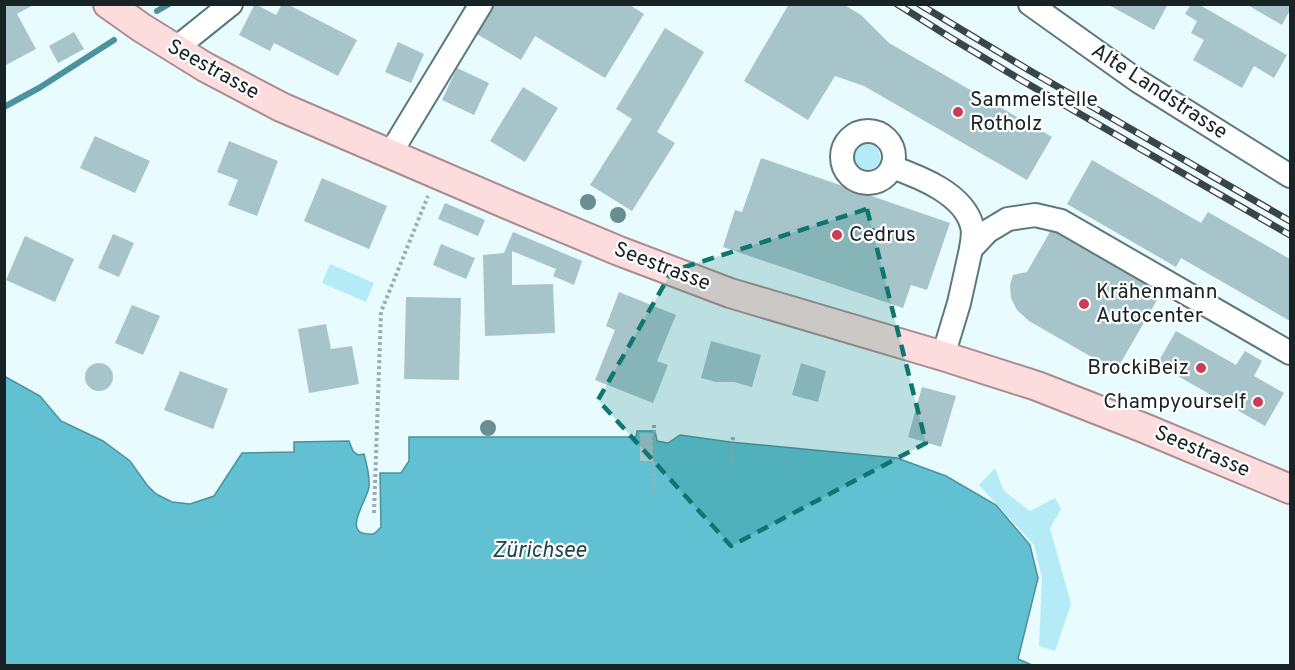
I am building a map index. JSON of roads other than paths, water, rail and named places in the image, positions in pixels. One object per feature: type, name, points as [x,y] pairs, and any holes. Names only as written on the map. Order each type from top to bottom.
[{"type":"main road","name":"Seestrasse","points":[[108,4],[175,49],[281,107],[600,243],[730,294],[1037,386],[1197,449],[1290,489]]},
{"type":"street","points":[[175,49],[231,4]]},
{"type":"street","points":[[390,154],[481,4]]},
{"type":"street","name":"Alte Landstrasse","points":[[1030,4],[1138,81],[1290,176]]},
{"type":"street","points":[[892,167],[920,177],[943,190],[963,208],[972,227],[971,249],[959,303],[943,356]]},
{"type":"street","points":[[971,249],[988,231],[1008,219],[1035,215],[1061,221],[1290,353]]},
{"type":"water","name":"Zürichsee","points":[[4,376],[40,396],[61,421],[103,441],[130,461],[156,494],[172,502],[190,504],[214,496],[242,453],[294,452],[294,442],[349,441],[353,451],[358,455],[364,454],[367,466],[369,487],[356,522],[361,532],[369,534],[381,527],[380,473],[401,473],[409,461],[409,437],[636,437],[637,431],[655,431],[657,441],[668,443],[680,435],[897,458],[946,476],[996,505],[1030,545],[1038,578],[1018,659],[1032,665],[5,665]]},
{"type":"waterway","points":[[157,11],[169,4]]},
{"type":"waterway","points":[[4,107],[39,88],[114,40]]},
{"type":"railway","points":[[897,4],[1021,80],[1290,235]]},
{"type":"railway","points":[[919,4],[1290,221]]},
{"type":"place","name":"Sammelstelle Rotholz","points":[[958,112]]},
{"type":"place","name":"Cedrus","points":[[837,235]]},
{"type":"place","name":"Krähenmann Autocenter","points":[[1084,304]]},
{"type":"place","name":"BrockiBeiz","points":[[1201,368]]},
{"type":"place","name":"Champyourself","points":[[1258,402]]}]
